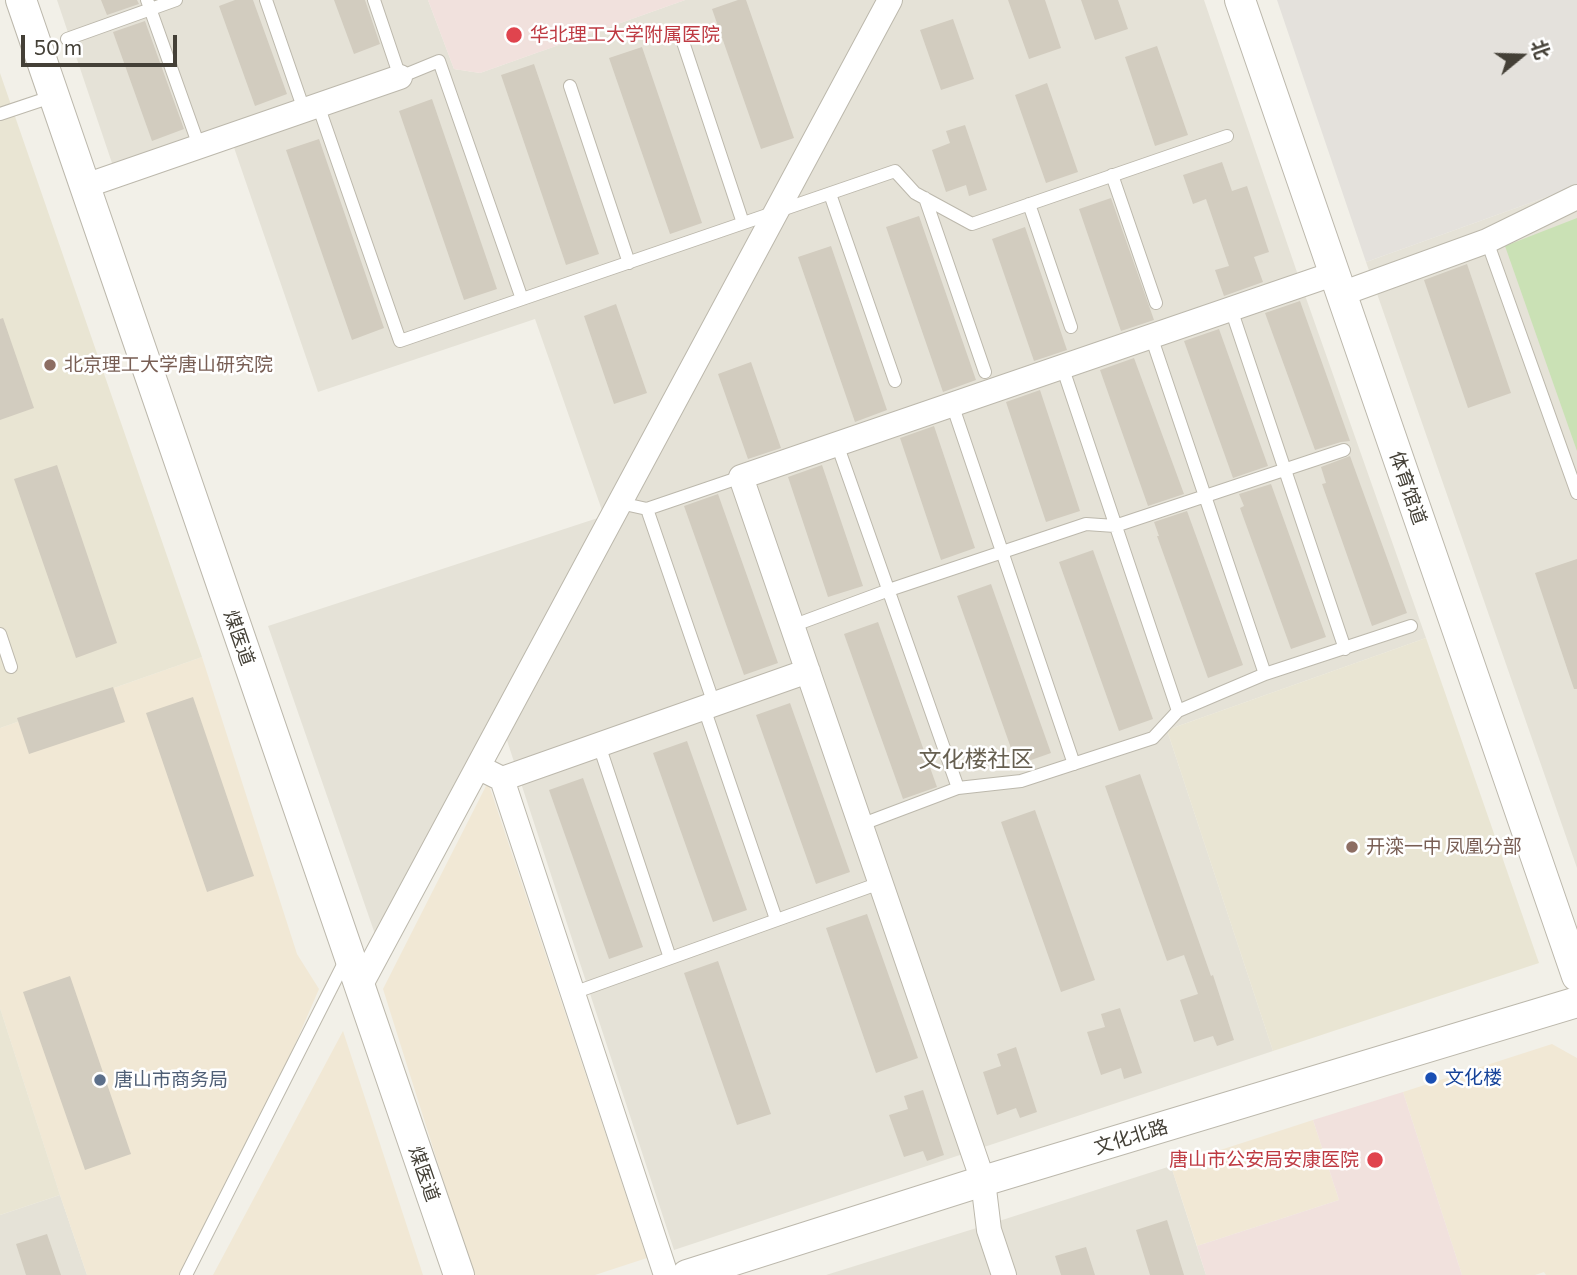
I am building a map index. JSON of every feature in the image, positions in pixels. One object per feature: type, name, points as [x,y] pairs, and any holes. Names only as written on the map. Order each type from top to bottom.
[{"type":"street","name":"煤医道","points":[[21,0],[459,1275]]},
{"type":"street","points":[[359,988],[890,0]]},
{"type":"street","name":"体育馆道","points":[[1240,0],[1577,976]]},
{"type":"street","points":[[85,186],[400,77]]},
{"type":"street","points":[[1004,1275],[989,1230],[983,1181],[741,477],[1231,309],[1337,284],[1487,242],[1577,197]]},
{"type":"street","points":[[502,779],[808,671]]},
{"type":"street","points":[[478,767],[502,779],[666,1275]]},
{"type":"street","name":"文化北路","points":[[687,1275],[983,1181],[1577,1002]]},
{"type":"lane","points":[[67,39],[149,5],[176,0]]},
{"type":"lane","points":[[266,0],[311,107],[400,341],[895,171],[915,193],[972,224],[1227,136]]},
{"type":"lane","points":[[374,0],[400,77],[439,61],[522,299]]},
{"type":"lane","points":[[149,5],[199,146]]},
{"type":"lane","points":[[683,42],[743,223]]},
{"type":"lane","points":[[570,86],[629,262]]},
{"type":"lane","points":[[0,114],[54,96]]},
{"type":"lane","points":[[1112,176],[1156,303]]},
{"type":"lane","points":[[830,194],[895,381]]},
{"type":"lane","points":[[925,198],[985,372]]},
{"type":"lane","points":[[1029,204],[1072,327]]},
{"type":"lane","points":[[1487,242],[1577,493]]},
{"type":"lane","points":[[1231,309],[1345,649]]},
{"type":"lane","points":[[1151,336],[1265,674]]},
{"type":"lane","points":[[1062,366],[1178,711]]},
{"type":"lane","points":[[952,404],[1074,764]]},
{"type":"lane","points":[[837,444],[958,788]]},
{"type":"lane","points":[[792,626],[889,590],[1086,524],[1115,526],[1345,450]]},
{"type":"lane","points":[[620,503],[647,509],[741,477]]},
{"type":"lane","points":[[647,509],[776,919]]},
{"type":"lane","points":[[860,825],[958,788],[1021,781],[1153,738],[1178,711],[1265,674],[1411,626]]},
{"type":"lane","points":[[0,634],[11,667]]},
{"type":"lane","points":[[599,745],[670,958]]},
{"type":"lane","points":[[573,993],[880,883]]},
{"type":"lane","points":[[186,1275],[348,955]]},
{"type":"shaded area","points":[[57,0],[428,0],[454,69],[480,73],[685,0],[1204,0],[1426,638],[1167,730],[1273,1051],[674,1250],[498,713],[376,937],[268,626],[604,516],[535,319],[318,392],[229,133],[115,172]]},
{"type":"shaded area","name":"华北理工大学附属医院","points":[[428,0],[685,0],[480,73],[454,69]]},
{"type":"shaded area","points":[[1277,0],[1577,0],[1577,186],[1366,262]]},
{"type":"shaded area","name":"北京理工大学唐山研究院","points":[[0,73],[202,657],[0,728]]},
{"type":"shaded area","points":[[1577,186],[1577,868],[1366,262]]},
{"type":"shaded area","name":"开滦一中 凤凰分部","points":[[1426,638],[1539,963],[1273,1051],[1167,730]]},
{"type":"shaded area","points":[[202,657],[297,954],[319,989],[191,1275],[87,1275],[0,1008],[0,728]]},
{"type":"shaded area","points":[[488,782],[647,1258],[595,1275],[473,1275],[383,989]]},
{"type":"shaded area","points":[[0,1008],[60,1195],[0,1215]]},
{"type":"shaded area","points":[[343,1031],[423,1275],[213,1275]]},
{"type":"shaded area","points":[[1552,1044],[1577,1058],[1577,1275],[1546,1275],[1544,1272],[1535,1275],[1462,1275],[1403,1092]]},
{"type":"shaded area","name":"唐山市公安局安康医院","points":[[1403,1092],[1462,1275],[1206,1275],[1197,1246],[1339,1200],[1313,1120]]},
{"type":"shaded area","points":[[1313,1120],[1339,1200],[1197,1246],[1171,1166]]},
{"type":"shaded area","points":[[1171,1166],[1206,1275],[826,1275],[999,1221]]},
{"type":"shaded area","points":[[60,1195],[87,1275],[0,1275],[0,1215]]},
{"type":"green space","points":[[1577,218],[1577,451],[1505,246]]},
{"type":"building","points":[[101,0],[137,0],[139,4],[107,15]]},
{"type":"building","points":[[235,0],[253,0],[287,94],[255,106],[219,6]]},
{"type":"building","points":[[334,0],[365,0],[380,44],[354,54]]},
{"type":"building","points":[[746,0],[794,138],[761,149],[712,9]]},
{"type":"building","points":[[1008,0],[1045,0],[1061,48],[1029,59]]},
{"type":"building","points":[[1081,0],[1118,0],[1128,29],[1095,40]]},
{"type":"building","points":[[953,19],[974,79],[941,90],[920,30]]},
{"type":"building","points":[[145,21],[184,129],[152,141],[113,32]]},
{"type":"building","points":[[1157,46],[1188,135],[1155,146],[1125,57]]},
{"type":"building","points":[[642,47],[702,223],[670,234],[609,58]]},
{"type":"building","points":[[534,64],[599,254],[566,265],[501,75]]},
{"type":"building","points":[[1047,83],[1078,172],[1046,183],[1015,95]]},
{"type":"building","points":[[432,99],[497,289],[464,300],[399,111]]},
{"type":"building","points":[[965,125],[987,190],[969,196],[966,185],[946,192],[932,150],[950,143],[946,131]]},
{"type":"building","points":[[319,139],[384,328],[352,340],[286,150]]},
{"type":"building","points":[[1222,162],[1232,191],[1247,186],[1269,252],[1254,257],[1263,282],[1224,296],[1215,270],[1229,266],[1206,199],[1193,204],[1183,175]]},
{"type":"building","points":[[1111,198],[1154,320],[1121,331],[1079,209]]},
{"type":"building","points":[[919,216],[976,380],[943,392],[886,227]]},
{"type":"building","points":[[1025,227],[1067,350],[1034,361],[992,239]]},
{"type":"building","points":[[831,246],[887,410],[855,422],[798,257]]},
{"type":"building","points":[[1467,264],[1511,393],[1468,408],[1424,280]]},
{"type":"building","points":[[1300,301],[1350,441],[1315,450],[1265,313]]},
{"type":"building","points":[[616,304],[647,393],[614,404],[584,316]]},
{"type":"building","points":[[3,318],[34,408],[0,420],[0,319]]},
{"type":"building","points":[[1219,329],[1268,466],[1233,478],[1184,341]]},
{"type":"building","points":[[1134,358],[1184,494],[1148,506],[1100,370]]},
{"type":"building","points":[[751,362],[781,448],[748,459],[718,374]]},
{"type":"building","points":[[1040,390],[1080,511],[1046,522],[1006,402]]},
{"type":"building","points":[[934,426],[975,548],[941,560],[900,438]]},
{"type":"building","points":[[1350,456],[1407,613],[1372,626],[1322,484],[1326,483],[1321,467]]},
{"type":"building","points":[[57,465],[117,643],[76,658],[14,479]]},
{"type":"building","points":[[822,465],[863,586],[828,597],[788,477]]},
{"type":"building","points":[[1271,484],[1326,637],[1291,649],[1240,508],[1244,506],[1239,494]]},
{"type":"building","points":[[718,494],[778,663],[744,675],[684,506]]},
{"type":"building","points":[[1187,511],[1243,665],[1208,678],[1154,522]]},
{"type":"building","points":[[1093,550],[1153,719],[1119,731],[1059,562]]},
{"type":"building","points":[[1577,559],[1577,689],[1574,689],[1535,573]]},
{"type":"building","points":[[991,584],[1051,753],[1017,765],[957,596]]},
{"type":"building","points":[[878,622],[937,787],[903,799],[844,634]]},
{"type":"building","points":[[113,687],[125,722],[29,754],[17,718]]},
{"type":"building","points":[[193,697],[254,876],[207,892],[146,713]]},
{"type":"building","points":[[790,703],[850,872],[816,884],[756,715]]},
{"type":"building","points":[[687,741],[747,910],[713,922],[653,753]]},
{"type":"building","points":[[1140,774],[1234,1040],[1217,1046],[1213,1036],[1194,1042],[1180,1000],[1198,994],[1184,955],[1167,961],[1105,786]]},
{"type":"building","points":[[583,778],[643,947],[609,959],[549,790]]},
{"type":"building","points":[[1035,810],[1095,980],[1061,992],[1001,822]]},
{"type":"building","points":[[867,914],[918,1058],[876,1073],[826,928]]},
{"type":"building","points":[[718,961],[771,1114],[737,1125],[684,973]]},
{"type":"building","points":[[70,976],[131,1154],[85,1170],[23,992]]},
{"type":"building","points":[[1120,1008],[1142,1073],[1124,1079],[1121,1068],[1101,1075],[1087,1032],[1105,1027],[1101,1014]]},
{"type":"building","points":[[1016,1047],[1037,1112],[1020,1118],[1016,1108],[997,1115],[983,1072],[1001,1066],[997,1054]]},
{"type":"building","points":[[923,1090],[944,1155],[927,1161],[923,1151],[904,1157],[889,1115],[908,1109],[904,1096]]},
{"type":"building","points":[[1167,1220],[1184,1275],[1150,1275],[1136,1230]]},
{"type":"building","points":[[47,1234],[61,1275],[26,1275],[16,1244]]},
{"type":"building","points":[[1086,1247],[1095,1275],[1061,1275],[1055,1256]]},
{"type":"place","name":"华北理工大学附属医院","points":[[514,35]]},
{"type":"place","name":"北京理工大学唐山研究院","points":[[50,365]]},
{"type":"place","name":"开滦一中 凤凰分部","points":[[1352,847]]},
{"type":"place","name":"文化楼","points":[[1431,1078]]},
{"type":"place","name":"唐山市商务局","points":[[100,1080]]},
{"type":"place","name":"唐山市公安局安康医院","points":[[1375,1160]]},
{"type":"district","name":"文化楼社区","points":[[976,759]]}]
